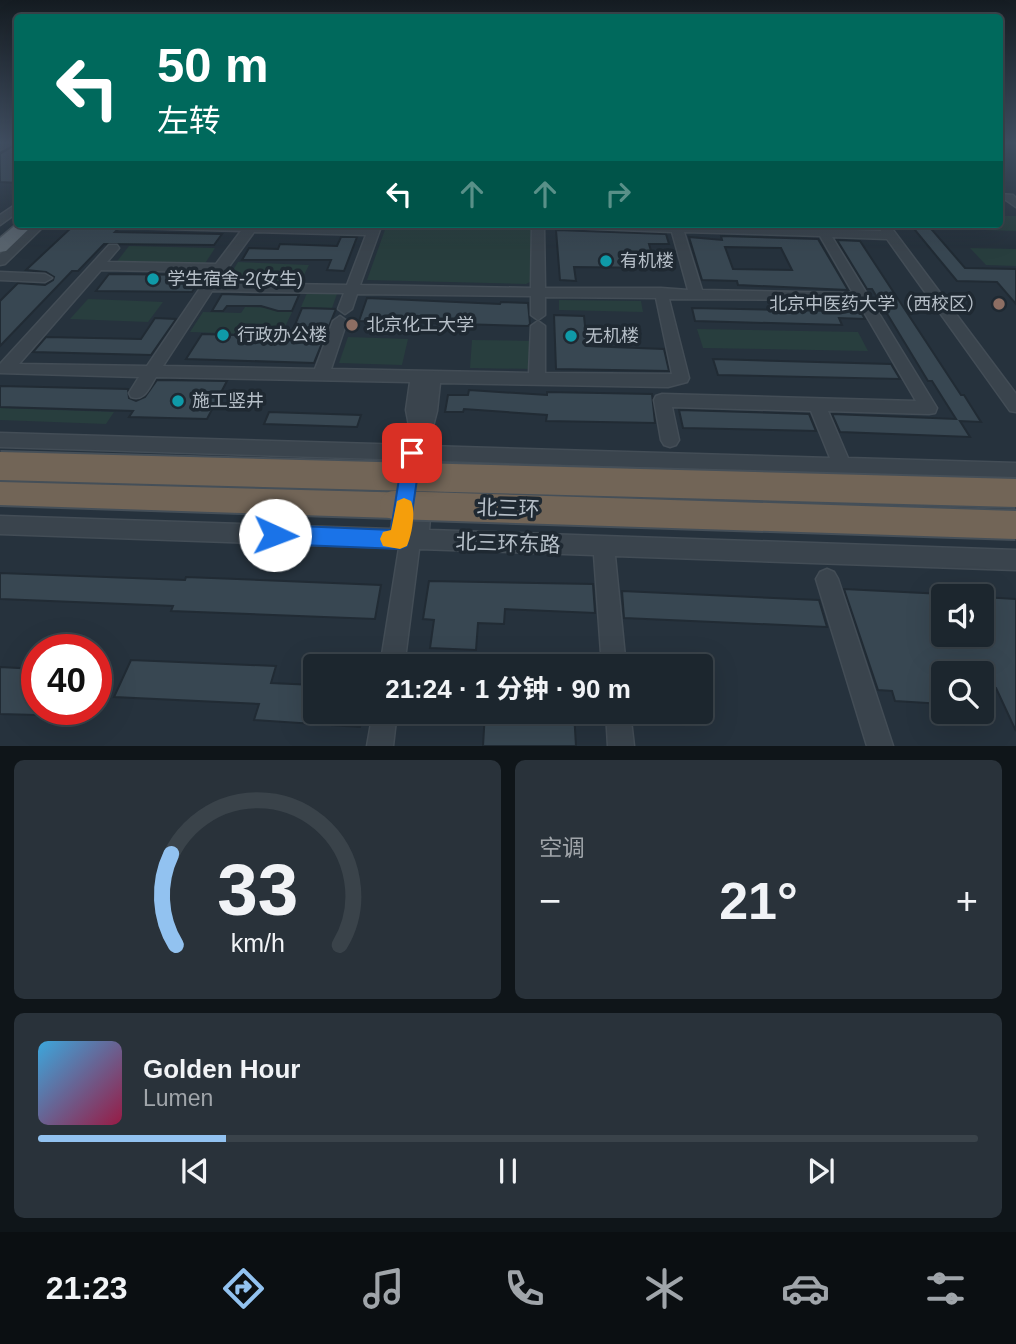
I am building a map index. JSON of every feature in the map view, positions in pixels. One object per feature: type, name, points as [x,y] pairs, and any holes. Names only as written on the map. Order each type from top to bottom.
[{"type":"highway","name":"北三环","points":[[0,466],[1016,493]]},
{"type":"highway","name":"北三环","points":[[0,492],[1016,525]]},
{"type":"main road","points":[[0,232],[14,220]]},
{"type":"main road","points":[[0,247],[21,228]]},
{"type":"street","points":[[0,222],[14,210]]},
{"type":"street","points":[[0,261],[36,228]]},
{"type":"street","points":[[137,393],[244,233],[250,228]]},
{"type":"street","points":[[321,374],[374,228]]},
{"type":"street","points":[[537,379],[538,228]]},
{"type":"street","points":[[678,228],[696,293]]},
{"type":"street","points":[[752,228],[886,230],[1016,406]]},
{"type":"street","points":[[670,440],[662,400],[929,408],[826,230]]},
{"type":"street","points":[[98,266],[113,248]]},
{"type":"street","points":[[98,266],[220,268]]},
{"type":"street","points":[[0,276],[45,278]]},
{"type":"street","points":[[208,286],[854,297]]},
{"type":"street","points":[[394,654],[419,449],[429,411],[426,377],[668,381],[681,377],[661,292]]},
{"type":"street","points":[[816,404],[844,467]]},
{"type":"street","points":[[6,443],[419,449],[844,467],[1016,471]]},
{"type":"street","name":"北三环东路","points":[[0,525],[1016,560]]},
{"type":"street","points":[[604,547],[613,654]]},
{"type":"street","points":[[827,579],[880,746]]},
{"type":"street","points":[[380,746],[383,724]]},
{"type":"street","points":[[619,724],[621,746]]},
{"type":"lane","points":[[98,266],[5,369],[426,377]]},
{"type":"green space","points":[[1003,216],[1016,216],[1016,231],[952,229],[1003,228]]},
{"type":"green space","points":[[386,228],[532,228],[532,281],[526,284],[367,280]]},
{"type":"green space","points":[[129,246],[215,248],[204,265],[115,264]]},
{"type":"green space","points":[[970,248],[1016,249],[1016,266],[986,265]]},
{"type":"green space","points":[[238,262],[309,265],[300,283],[227,280]]},
{"type":"green space","points":[[307,293],[337,294],[332,308],[301,307]]},
{"type":"green space","points":[[88,299],[163,302],[148,322],[70,319]]},
{"type":"green space","points":[[559,300],[641,301],[643,312],[559,310]]},
{"type":"green space","points":[[245,307],[294,308],[281,335],[190,332],[203,312],[241,313]]},
{"type":"green space","points":[[697,329],[858,332],[868,351],[703,348]]},
{"type":"green space","points":[[348,337],[408,339],[402,365],[339,363]]},
{"type":"green space","points":[[472,340],[534,341],[534,369],[470,368]]},
{"type":"green space","points":[[0,408],[114,412],[106,424],[0,420]]},
{"type":"building","points":[[0,177],[14,177],[14,183],[0,182]]},
{"type":"building","points":[[71,228],[119,228],[115,232],[222,234],[214,245],[104,244],[78,271],[72,271],[0,346],[0,301],[18,283],[45,285],[54,277],[46,272],[26,270]]},
{"type":"building","points":[[913,228],[930,228],[965,268],[1016,269],[1016,304],[997,282],[957,281]]},
{"type":"building","name":"有机楼","points":[[556,230],[666,234],[669,244],[649,244],[656,268],[574,267],[576,281],[560,280]]},
{"type":"building","points":[[721,236],[818,239],[848,290],[738,285],[737,281],[702,280],[689,237],[722,240]],"holes":[[[725,247],[781,248],[792,270],[733,269]]]},
{"type":"building","points":[[341,237],[357,237],[344,271],[327,270],[331,260],[242,260],[249,248],[278,249],[280,244],[337,246]]},
{"type":"building","points":[[837,240],[860,241],[961,395],[964,395],[981,422],[960,421],[970,437],[840,432],[832,414],[956,419],[932,381],[928,381],[872,289],[867,289]]},
{"type":"building","name":"学生宿舍-2(女生)","points":[[109,274],[203,275],[192,292],[96,291]]},
{"type":"building","points":[[222,294],[299,295],[292,311],[278,311],[261,306],[227,306],[223,311],[212,311]]},
{"type":"building","points":[[367,298],[528,303],[530,324],[359,321]]},
{"type":"building","points":[[828,302],[855,303],[865,319],[839,318],[842,325],[695,321],[692,308],[833,311]]},
{"type":"building","name":"行政办公楼","points":[[302,308],[336,309],[314,363],[186,359],[202,334],[290,337]]},
{"type":"building","name":"无机楼","points":[[554,315],[584,316],[587,346],[664,349],[669,371],[556,369]]},
{"type":"building","points":[[155,318],[176,319],[151,355],[33,352],[46,337],[141,339]]},
{"type":"building","points":[[713,359],[891,364],[900,379],[718,375]]},
{"type":"building","points":[[157,380],[227,381],[207,419],[129,417],[133,411],[0,407],[0,386],[128,389],[129,398],[136,401],[145,397]]},
{"type":"building","points":[[469,390],[547,395],[547,392],[652,394],[655,423],[546,421],[547,415],[464,409],[463,412],[445,412],[448,395],[468,395]]},
{"type":"building","points":[[679,410],[809,414],[816,431],[683,428]]},
{"type":"building","points":[[269,412],[361,415],[357,427],[264,424]]},
{"type":"building","points":[[0,573],[381,585],[375,619],[171,611],[173,606],[0,599]]},
{"type":"building","points":[[429,581],[593,584],[595,613],[505,609],[504,624],[478,623],[476,650],[430,648],[434,620],[423,619]]},
{"type":"building","points":[[844,589],[931,593],[931,647],[994,647],[994,598],[1016,599],[1016,731],[994,688],[994,661],[931,661],[931,703],[895,701],[892,691],[878,690]]},
{"type":"building","points":[[622,591],[819,600],[827,627],[624,618]]},
{"type":"building","points":[[131,660],[276,666],[271,683],[303,684],[303,723],[254,720],[259,704],[114,697]]},
{"type":"building","points":[[0,667],[21,668],[21,715],[0,714]]},
{"type":"building","points":[[315,724],[361,724],[360,727]]},
{"type":"building","points":[[484,724],[575,724],[576,746],[483,746]]},
{"type":"slow traffic","points":[[390,539],[400,539],[404,507]]},
{"type":"place","name":"有机楼","points":[[606,261]]},
{"type":"place","name":"学生宿舍-2(女生)","points":[[153,279]]},
{"type":"place","name":"北京中医药大学（西校区）","points":[[999,304]]},
{"type":"place","name":"北京化工大学","points":[[352,325]]},
{"type":"place","name":"行政办公楼","points":[[223,335]]},
{"type":"place","name":"无机楼","points":[[571,336]]},
{"type":"place","name":"施工竖井","points":[[178,401]]},
{"type":"route","points":[[275,535],[400,539],[412,453]]}]
